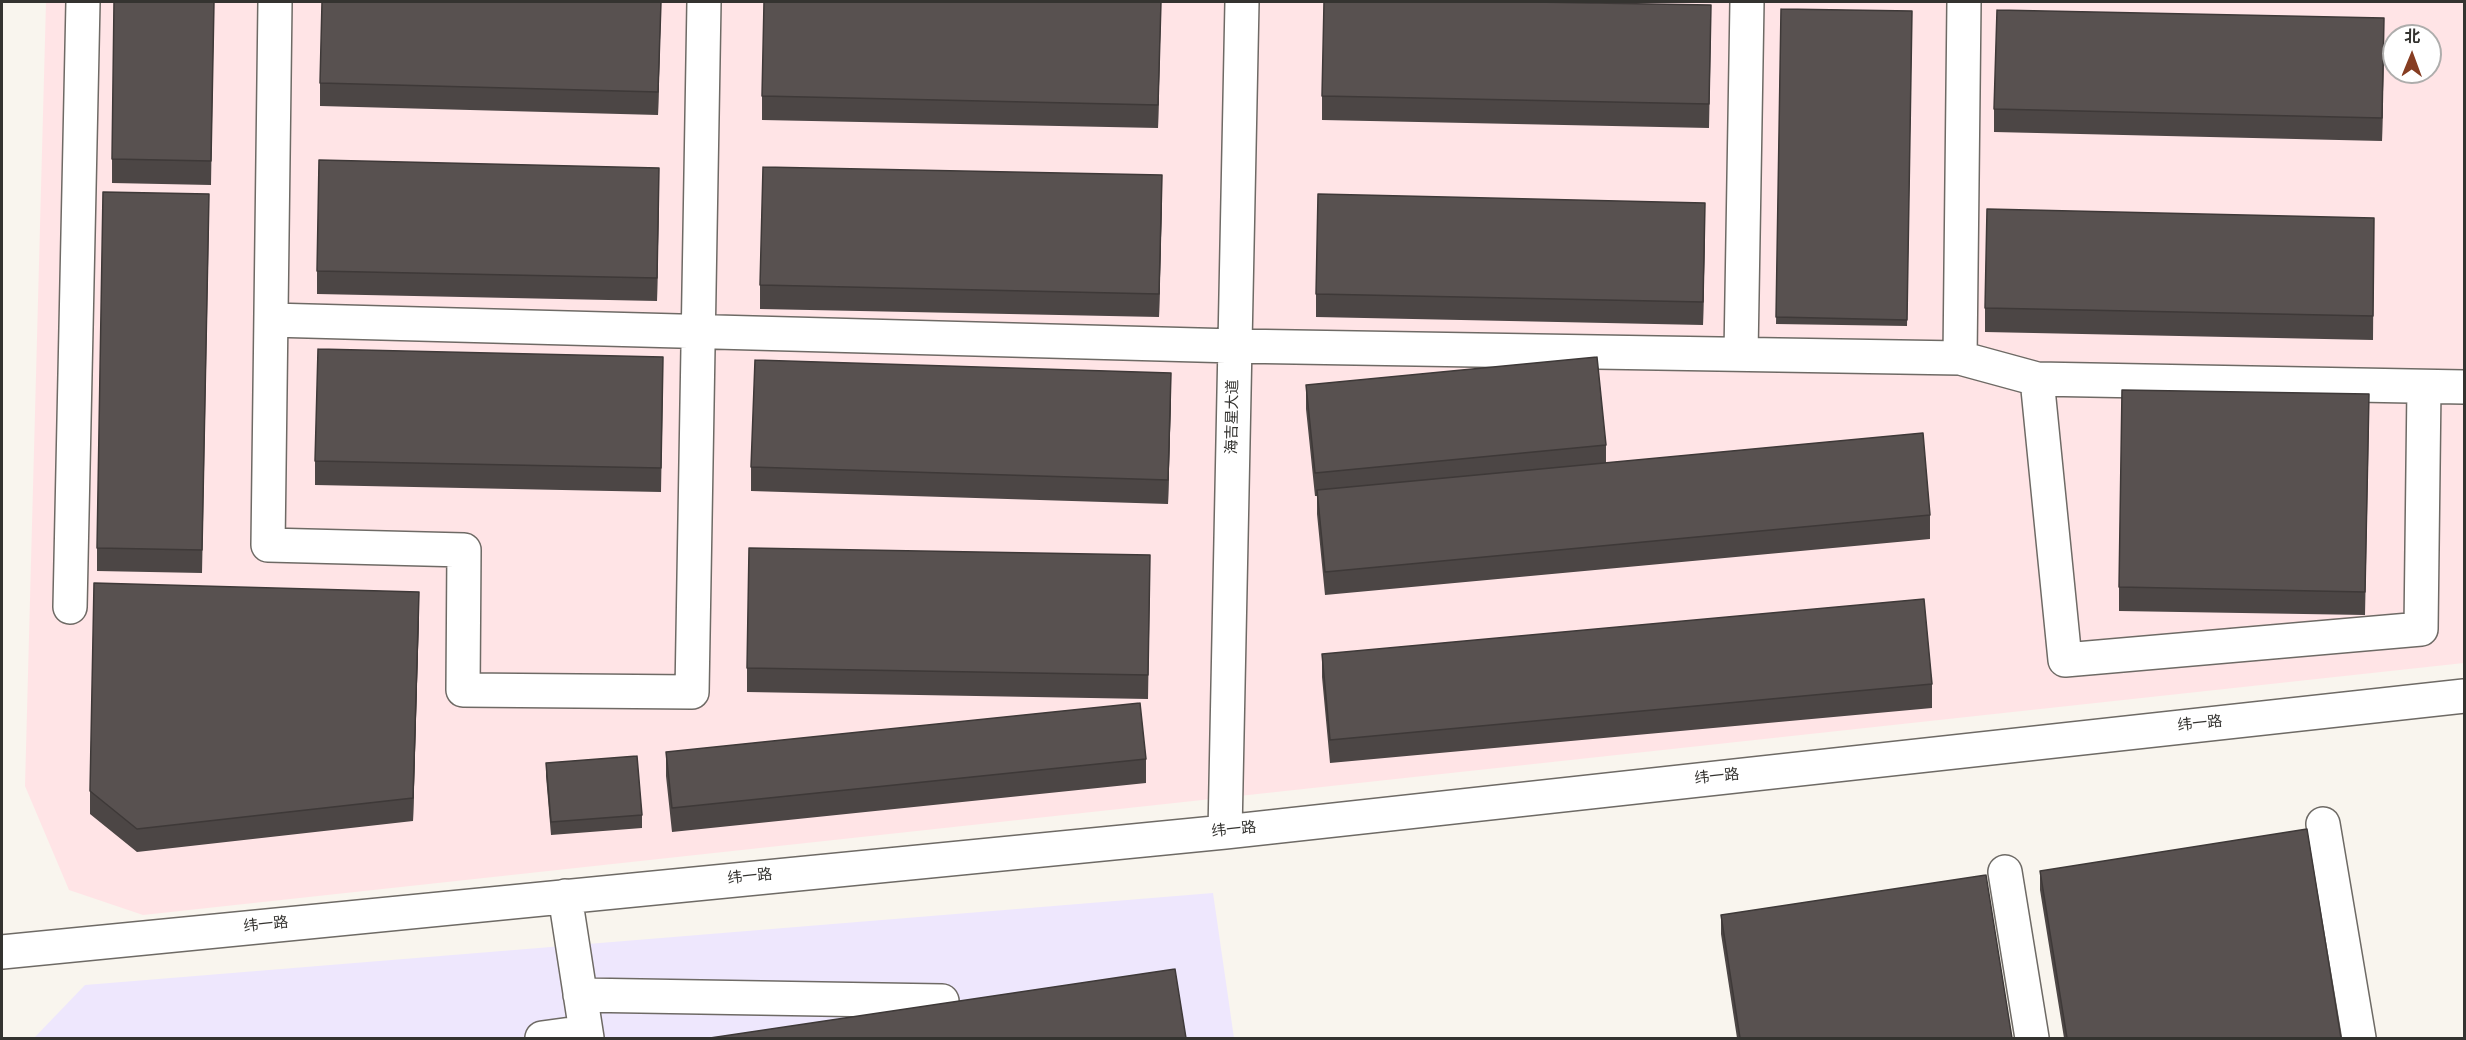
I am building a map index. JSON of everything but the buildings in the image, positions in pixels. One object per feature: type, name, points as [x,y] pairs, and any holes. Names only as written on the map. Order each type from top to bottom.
[{"type":"street","points":[[70,607],[83,2]]},
{"type":"street","points":[[275,2],[268,545],[464,550],[463,690],[692,692],[704,2]]},
{"type":"street","name":"海吉星大道","points":[[1226,832],[1242,2]]},
{"type":"street","points":[[1741,354],[1747,2]]},
{"type":"street","points":[[1960,358],[1964,2]]},
{"type":"street","points":[[271,320],[1235,346],[1960,358],[2037,379],[2464,387]]},
{"type":"street","points":[[2037,379],[2065,660],[2421,629],[2424,387]]},
{"type":"street","name":"纬一路","points":[[2,952],[1226,832],[2464,696]]},
{"type":"street","points":[[2323,824],[2359,1038]]},
{"type":"street","points":[[2005,872],[2031,1038]]},
{"type":"street","points":[[542,1038],[587,1035],[565,896]]},
{"type":"street","points":[[580,995],[942,1001]]},
{"type":"shaded area","points":[[46,2],[2464,2],[2464,663],[143,915],[69,890],[25,786]]},
{"type":"shaded area","points":[[1213,893],[1234,1038],[34,1038],[85,985]]}]
